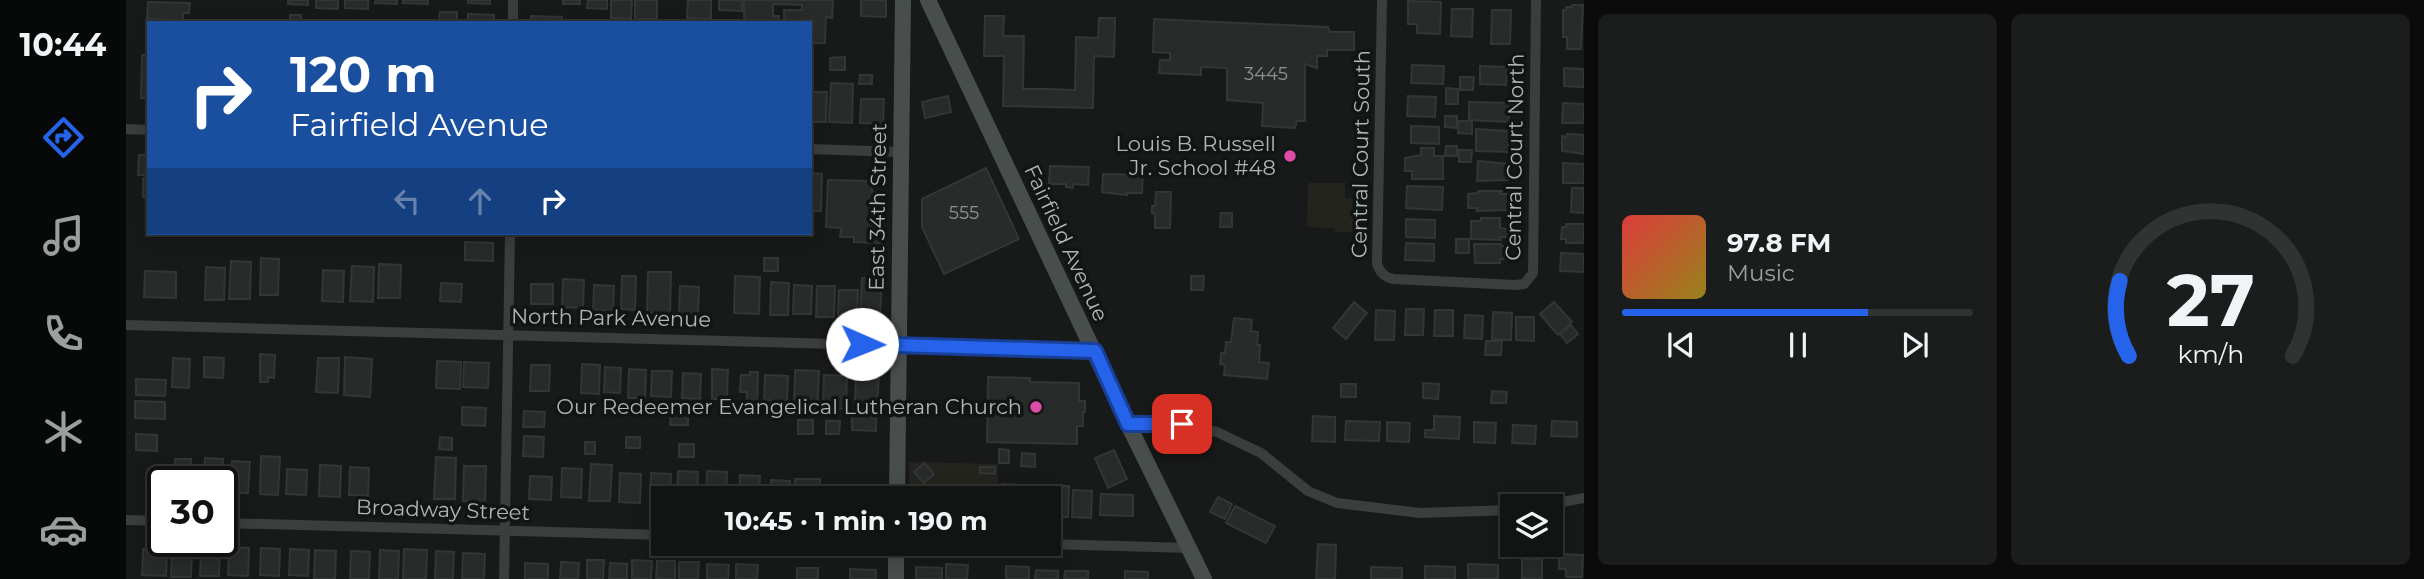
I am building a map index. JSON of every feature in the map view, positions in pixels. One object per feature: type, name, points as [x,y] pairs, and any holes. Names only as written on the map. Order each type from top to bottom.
[{"type":"street","points":[[513,0],[513,21]]},
{"type":"street","name":"East 34th Street","points":[[897,486],[903,0]]},
{"type":"street","name":"Fairfield Avenue","points":[[928,0],[1204,579]]},
{"type":"street","name":"Central Court South","points":[[1382,0],[1377,264],[1383,274],[1392,279],[1455,282]]},
{"type":"street","name":"Central Court North","points":[[1455,282],[1524,284],[1533,273],[1536,0]]},
{"type":"street","points":[[126,129],[147,130]]},
{"type":"street","points":[[812,149],[900,152]]},
{"type":"street","points":[[504,579],[510,235]]},
{"type":"street","name":"North Park Avenue","points":[[126,324],[1095,351]]},
{"type":"street","points":[[1128,424],[1170,423],[1217,432],[1261,453],[1308,491],[1337,503],[1420,513],[1500,510]]},
{"type":"street","points":[[1563,502],[1584,498]]},
{"type":"street","points":[[126,520],[147,521]]},
{"type":"street","name":"Broadway Street","points":[[238,523],[651,535]]},
{"type":"street","points":[[1061,544],[1189,548]]},
{"type":"street","points":[[896,556],[896,579]]},
{"type":"shaded area","points":[[1308,183],[1345,183],[1345,198],[1356,199],[1355,232],[1307,227]]},
{"type":"shaded area","points":[[909,462],[998,464],[998,486],[909,486]]},
{"type":"building","points":[[288,0],[308,0],[308,5],[288,4]]},
{"type":"building","points":[[316,0],[338,0],[338,9],[316,8]]},
{"type":"building","points":[[345,0],[368,0],[368,9],[345,8]]},
{"type":"building","points":[[376,0],[397,0],[397,4],[375,3]]},
{"type":"building","points":[[403,0],[428,0],[428,4],[403,3]]},
{"type":"building","points":[[468,0],[490,0],[490,4],[468,3]]},
{"type":"building","points":[[563,0],[580,0],[580,4],[563,4]]},
{"type":"building","points":[[588,0],[607,0],[607,9],[587,8]]},
{"type":"building","points":[[611,0],[632,0],[631,19],[611,18]]},
{"type":"building","points":[[635,0],[657,0],[657,19],[635,19]]},
{"type":"building","points":[[688,0],[711,0],[711,19],[687,18]]},
{"type":"building","points":[[719,0],[742,0],[742,11],[719,10]]},
{"type":"building","points":[[744,0],[833,0],[832,18],[826,17],[825,43],[812,43],[812,21],[784,21],[784,10],[802,10],[802,5],[773,4],[773,16],[779,16],[779,21],[744,21]]},
{"type":"building","points":[[861,0],[886,0],[886,17],[861,16]]},
{"type":"building","points":[[1408,1],[1441,2],[1440,34],[1417,33],[1417,24],[1408,24]]},
{"type":"building","points":[[148,2],[190,3],[189,13],[183,13],[183,20],[147,19]]},
{"type":"building","points":[[1572,5],[1583,5],[1581,49],[1567,49],[1567,37],[1563,37],[1563,10]]},
{"type":"building","points":[[1452,9],[1473,9],[1472,37],[1451,36]]},
{"type":"building","points":[[1492,10],[1511,10],[1510,44],[1491,44]]},
{"type":"building","points":[[440,12],[457,12],[457,21],[439,21]]},
{"type":"building","points":[[468,14],[494,15],[494,21],[468,21]]},
{"type":"building","points":[[290,15],[301,15],[301,21],[290,21]]},
{"type":"building","points":[[531,16],[562,17],[562,21],[531,21]]},
{"type":"building","points":[[985,16],[1004,16],[1003,36],[1024,36],[1023,89],[1075,90],[1076,37],[1098,38],[1099,18],[1115,18],[1114,57],[1094,56],[1093,108],[1003,106],[1004,56],[984,56]]},
{"type":"building","points":[[1154,19],[1328,27],[1330,32],[1354,32],[1354,50],[1327,50],[1327,56],[1317,56],[1317,68],[1305,64],[1305,121],[1297,121],[1295,128],[1262,126],[1263,103],[1227,100],[1227,68],[1201,67],[1201,75],[1159,73],[1160,60],[1170,60],[1170,53],[1153,52]]},
{"type":"building","points":[[142,55],[147,55],[147,98],[141,98]]},
{"type":"building","points":[[845,57],[845,70],[830,70],[830,58]]},
{"type":"building","points":[[1412,65],[1444,66],[1443,84],[1411,83]]},
{"type":"building","points":[[1480,66],[1507,67],[1506,85],[1480,84]]},
{"type":"building","points":[[1564,68],[1584,69],[1584,87],[1564,86]]},
{"type":"building","points":[[860,75],[872,75],[872,84],[859,84]]},
{"type":"building","points":[[1460,77],[1474,77],[1473,90],[1460,90]]},
{"type":"building","points":[[831,83],[853,84],[852,123],[829,122]]},
{"type":"building","points":[[1446,88],[1458,89],[1458,104],[1446,104]]},
{"type":"building","points":[[812,92],[827,92],[826,122],[812,122]]},
{"type":"building","points":[[948,96],[951,112],[925,118],[922,102]]},
{"type":"building","points":[[1408,96],[1436,97],[1435,117],[1407,116]]},
{"type":"building","points":[[861,99],[884,99],[883,124],[860,123]]},
{"type":"building","points":[[1469,102],[1509,103],[1509,122],[1469,120]]},
{"type":"building","points":[[1563,103],[1584,104],[1584,123],[1562,123]]},
{"type":"building","points":[[1445,116],[1457,116],[1457,128],[1445,127]]},
{"type":"building","points":[[1458,121],[1472,121],[1472,134],[1458,133]]},
{"type":"building","points":[[1411,126],[1439,127],[1439,144],[1411,143]]},
{"type":"building","points":[[1476,129],[1509,131],[1508,152],[1476,151]]},
{"type":"building","points":[[1567,134],[1584,135],[1584,154],[1562,151],[1562,136],[1566,137]]},
{"type":"building","points":[[1446,146],[1457,146],[1457,156],[1445,156]]},
{"type":"building","points":[[1421,148],[1434,148],[1434,156],[1443,156],[1443,179],[1412,179],[1412,171],[1405,171],[1405,158],[1421,155]]},
{"type":"building","points":[[1459,150],[1472,150],[1471,162],[1459,162]]},
{"type":"building","points":[[139,155],[147,155],[147,175],[138,175]]},
{"type":"building","points":[[1478,161],[1509,164],[1509,180],[1477,181]]},
{"type":"building","points":[[1563,163],[1584,164],[1584,183],[1563,183]]},
{"type":"building","points":[[1050,166],[1089,167],[1088,185],[1073,184],[1073,188],[1066,187],[1066,184],[1049,184]]},
{"type":"building","points":[[986,168],[1019,239],[944,274],[922,227],[922,199]]},
{"type":"building","points":[[812,173],[822,174],[821,211],[812,211]]},
{"type":"building","points":[[1103,174],[1143,175],[1142,193],[1127,195],[1102,192]]},
{"type":"building","points":[[143,178],[147,178],[147,197],[143,197]]},
{"type":"building","points":[[828,180],[872,181],[872,192],[883,192],[881,228],[875,228],[875,232],[881,232],[881,243],[854,242],[854,237],[840,237],[841,228],[826,227]]},
{"type":"building","points":[[1407,186],[1443,187],[1442,210],[1406,208]]},
{"type":"building","points":[[1572,188],[1584,188],[1584,213],[1571,212]]},
{"type":"building","points":[[1478,191],[1502,191],[1500,194],[1508,194],[1508,210],[1477,211],[1477,208],[1468,208],[1468,194]]},
{"type":"building","points":[[1156,192],[1171,192],[1170,228],[1155,228],[1152,206],[1155,206]]},
{"type":"building","points":[[1221,213],[1232,213],[1232,227],[1220,227]]},
{"type":"building","points":[[1481,218],[1500,218],[1500,228],[1507,229],[1507,237],[1500,237],[1501,240],[1471,239],[1471,221],[1481,221]]},
{"type":"building","points":[[1406,219],[1435,220],[1435,238],[1406,237]]},
{"type":"building","points":[[1566,224],[1584,224],[1584,243],[1566,243],[1566,239],[1561,239],[1562,227],[1566,227]]},
{"type":"building","points":[[1456,239],[1469,239],[1469,253],[1456,253]]},
{"type":"building","points":[[465,242],[493,243],[493,261],[465,260]]},
{"type":"building","points":[[1406,243],[1434,244],[1434,261],[1405,260]]},
{"type":"building","points":[[1474,244],[1507,246],[1507,259],[1500,259],[1500,263],[1475,263]]},
{"type":"building","points":[[1561,253],[1584,254],[1584,272],[1560,271]]},
{"type":"building","points":[[261,258],[279,259],[278,295],[260,295]]},
{"type":"building","points":[[764,258],[778,258],[778,271],[764,271]]},
{"type":"building","points":[[231,261],[251,262],[250,299],[229,299]]},
{"type":"building","points":[[379,264],[401,265],[400,298],[378,298]]},
{"type":"building","points":[[352,266],[374,267],[373,302],[350,301]]},
{"type":"building","points":[[206,267],[225,268],[224,300],[205,300]]},
{"type":"building","points":[[323,270],[344,271],[343,302],[322,301]]},
{"type":"building","points":[[145,271],[176,272],[176,298],[144,297]]},
{"type":"building","points":[[648,272],[671,272],[670,314],[647,313]]},
{"type":"building","points":[[622,276],[636,276],[635,310],[621,309]]},
{"type":"building","points":[[735,276],[760,277],[759,314],[734,313]]},
{"type":"building","points":[[1191,276],[1204,276],[1203,290],[1191,290]]},
{"type":"building","points":[[862,278],[882,279],[880,315],[860,314]]},
{"type":"building","points":[[563,279],[584,280],[583,308],[562,307]]},
{"type":"building","points":[[771,282],[789,283],[788,315],[770,315]]},
{"type":"building","points":[[441,283],[462,284],[461,302],[440,301]]},
{"type":"building","points":[[531,284],[553,284],[553,304],[531,304]]},
{"type":"building","points":[[594,285],[614,286],[613,311],[593,310]]},
{"type":"building","points":[[794,285],[812,286],[811,314],[793,314]]},
{"type":"building","points":[[680,286],[699,287],[698,314],[679,313]]},
{"type":"building","points":[[817,286],[835,286],[834,317],[816,317]]},
{"type":"building","points":[[839,290],[858,290],[857,316],[838,315]]},
{"type":"building","points":[[1354,302],[1367,313],[1346,339],[1333,328]]},
{"type":"building","points":[[1554,302],[1572,322],[1558,335],[1540,314]]},
{"type":"building","points":[[1406,309],[1424,309],[1423,335],[1405,335]]},
{"type":"building","points":[[1376,310],[1395,311],[1394,340],[1375,340]]},
{"type":"building","points":[[1435,310],[1453,310],[1453,336],[1434,336]]},
{"type":"building","points":[[1493,312],[1512,313],[1511,340],[1492,339]]},
{"type":"building","points":[[1465,315],[1483,316],[1482,339],[1464,338]]},
{"type":"building","points":[[1516,317],[1534,317],[1534,341],[1516,340]]},
{"type":"building","points":[[1234,318],[1252,320],[1251,331],[1258,332],[1259,362],[1269,363],[1267,379],[1224,375],[1225,365],[1220,364],[1221,353],[1225,353],[1226,342],[1231,342]]},
{"type":"building","points":[[1571,325],[1578,334],[1567,343],[1560,334]]},
{"type":"building","points":[[1486,341],[1502,341],[1501,355],[1485,355]]},
{"type":"building","points":[[260,354],[275,355],[274,378],[268,377],[268,382],[260,382]]},
{"type":"building","points":[[204,357],[224,358],[223,378],[204,377]]},
{"type":"building","points":[[345,357],[372,359],[370,397],[344,395]]},
{"type":"building","points":[[173,358],[190,359],[189,388],[172,387]]},
{"type":"building","points":[[318,358],[339,358],[338,393],[316,392]]},
{"type":"building","points":[[437,361],[461,362],[460,389],[436,388]]},
{"type":"building","points":[[464,362],[489,363],[488,388],[463,387]]},
{"type":"building","points":[[582,364],[600,365],[599,394],[581,393]]},
{"type":"building","points":[[531,365],[550,365],[549,391],[530,391]]},
{"type":"building","points":[[605,367],[621,368],[620,393],[604,392]]},
{"type":"building","points":[[629,369],[646,370],[645,398],[628,398]]},
{"type":"building","points":[[712,369],[728,370],[727,399],[712,399]]},
{"type":"building","points":[[795,370],[819,371],[817,412],[794,411]]},
{"type":"building","points":[[652,371],[672,371],[671,397],[651,396]]},
{"type":"building","points":[[750,372],[758,372],[757,412],[746,412],[747,392],[740,392],[741,375],[750,375]]},
{"type":"building","points":[[683,373],[701,374],[700,399],[682,398]]},
{"type":"building","points":[[856,373],[879,374],[877,407],[855,406]]},
{"type":"building","points":[[765,375],[788,376],[787,401],[764,400]]},
{"type":"building","points":[[824,375],[847,376],[846,409],[823,408]]},
{"type":"building","name":"Our Redeemer Evangelical Lutheran Church","points":[[988,377],[1030,378],[1030,382],[1079,383],[1079,401],[1085,401],[1085,412],[1083,426],[1077,426],[1077,444],[987,442]]},
{"type":"building","points":[[136,379],[166,380],[165,396],[136,395]]},
{"type":"building","points":[[1423,383],[1439,384],[1438,399],[1423,398]]},
{"type":"building","points":[[1341,384],[1356,384],[1356,397],[1341,397]]},
{"type":"building","points":[[1492,391],[1507,392],[1506,403],[1491,403]]},
{"type":"building","points":[[135,401],[165,402],[165,419],[135,418]]},
{"type":"building","points":[[462,407],[486,408],[485,426],[462,425]]},
{"type":"building","points":[[671,410],[688,411],[688,425],[670,425]]},
{"type":"building","points":[[524,411],[545,412],[544,427],[523,427]]},
{"type":"building","points":[[852,415],[876,416],[876,431],[852,430]]},
{"type":"building","points":[[1313,416],[1335,417],[1335,442],[1312,441]]},
{"type":"building","points":[[1434,416],[1460,417],[1459,439],[1425,437],[1425,430],[1434,430]]},
{"type":"building","points":[[798,420],[813,420],[813,434],[798,434]]},
{"type":"building","points":[[826,421],[840,421],[839,434],[826,434]]},
{"type":"building","points":[[1346,421],[1380,422],[1379,441],[1345,440]]},
{"type":"building","points":[[1552,421],[1577,422],[1577,437],[1551,436]]},
{"type":"building","points":[[1387,422],[1410,423],[1409,442],[1387,441]]},
{"type":"building","points":[[1474,422],[1496,423],[1495,443],[1474,442]]},
{"type":"building","points":[[1513,425],[1536,426],[1535,444],[1512,443]]},
{"type":"building","points":[[136,434],[157,435],[157,451],[136,450]]},
{"type":"building","points":[[524,436],[544,437],[543,457],[523,456]]},
{"type":"building","points":[[440,437],[452,438],[452,450],[439,449]]},
{"type":"building","points":[[626,437],[640,437],[640,448],[626,448]]},
{"type":"building","points":[[585,442],[595,442],[595,454],[585,454]]},
{"type":"building","points":[[679,444],[694,444],[694,457],[679,457]]},
{"type":"building","points":[[999,449],[1009,450],[1009,463],[999,463]]},
{"type":"building","points":[[1114,450],[1127,479],[1108,488],[1095,458]]},
{"type":"building","points":[[1022,453],[1035,454],[1035,467],[1021,466]]},
{"type":"building","points":[[261,456],[280,457],[278,495],[260,494]]},
{"type":"building","points":[[436,457],[456,458],[455,499],[434,499]]},
{"type":"building","points":[[205,458],[223,459],[223,466],[205,466]]},
{"type":"building","points":[[175,459],[191,459],[191,466],[175,466]]},
{"type":"building","points":[[232,461],[250,462],[248,493],[238,493],[238,466],[232,466]]},
{"type":"building","points":[[924,463],[934,474],[924,483],[914,472]]},
{"type":"building","points":[[591,464],[612,465],[610,501],[589,501]]},
{"type":"building","points":[[320,465],[341,466],[340,497],[319,496]]},
{"type":"building","points":[[464,466],[486,466],[485,502],[463,501]]},
{"type":"building","points":[[350,467],[369,468],[368,496],[349,495]]},
{"type":"building","points":[[980,467],[995,467],[995,474],[980,473]]},
{"type":"building","points":[[562,468],[582,469],[581,498],[561,497]]},
{"type":"building","points":[[287,469],[307,470],[306,495],[286,494]]},
{"type":"building","points":[[678,471],[698,472],[697,486],[677,486]]},
{"type":"building","points":[[707,471],[727,472],[726,486],[706,486]]},
{"type":"building","points":[[620,473],[641,474],[640,503],[619,502]]},
{"type":"building","points":[[651,473],[671,474],[671,486],[651,486],[650,503]]},
{"type":"building","points":[[740,475],[760,476],[760,486],[740,486]]},
{"type":"building","points":[[530,476],[552,477],[551,500],[529,499]]},
{"type":"building","points":[[795,479],[820,479],[820,486],[795,486]]},
{"type":"building","points":[[771,480],[790,481],[790,486],[771,486]]},
{"type":"building","points":[[1061,486],[1069,486],[1068,517],[1061,517]]},
{"type":"building","points":[[1073,490],[1092,491],[1091,518],[1072,517]]},
{"type":"building","points":[[1101,494],[1133,495],[1133,516],[1100,515]]},
{"type":"building","points":[[1218,497],[1232,504],[1225,519],[1210,512]]},
{"type":"building","points":[[1235,506],[1275,526],[1266,543],[1226,523]]},
{"type":"building","points":[[1318,544],[1336,545],[1335,579],[1316,579]]},
{"type":"building","points":[[238,547],[249,548],[248,576],[228,575],[229,557],[238,557]]},
{"type":"building","points":[[261,548],[280,549],[279,576],[260,575]]},
{"type":"building","points":[[143,549],[147,549],[147,557],[167,557],[166,576],[142,575]]},
{"type":"building","points":[[290,549],[309,550],[308,576],[289,575]]},
{"type":"building","points":[[404,549],[427,550],[426,579],[403,579]]},
{"type":"building","points":[[315,550],[336,551],[335,579],[314,579]]},
{"type":"building","points":[[380,550],[399,551],[398,579],[379,579]]},
{"type":"building","points":[[351,551],[370,552],[369,579],[350,579]]},
{"type":"building","points":[[436,551],[454,552],[453,579],[435,579]]},
{"type":"building","points":[[463,553],[485,554],[484,579],[462,579]]},
{"type":"building","points":[[1563,554],[1583,555],[1582,577],[1566,577],[1566,569],[1559,569],[1559,557],[1563,557]]},
{"type":"building","points":[[172,557],[192,557],[191,577],[171,577]]},
{"type":"building","points":[[201,557],[220,557],[219,576],[200,576]]},
{"type":"building","points":[[1522,559],[1542,560],[1542,579],[1522,578]]},
{"type":"building","points":[[587,560],[604,560],[603,579],[587,579]]},
{"type":"building","points":[[632,560],[652,561],[651,579],[632,579]]},
{"type":"building","points":[[657,561],[675,561],[675,579],[656,579]]},
{"type":"building","points":[[561,562],[579,563],[578,579],[560,579]]},
{"type":"building","points":[[679,562],[699,562],[698,579],[679,579]]},
{"type":"building","points":[[525,563],[548,564],[548,579],[525,579]]},
{"type":"building","points":[[610,563],[627,564],[627,579],[609,579]]},
{"type":"building","points":[[707,564],[729,565],[728,579],[707,579]]},
{"type":"building","points":[[736,564],[758,565],[757,579],[736,579]]},
{"type":"building","points":[[946,564],[968,565],[967,579],[946,579]]},
{"type":"building","points":[[1468,564],[1498,565],[1498,579],[1468,579]]},
{"type":"building","points":[[1006,566],[1029,567],[1029,579],[1006,579]]},
{"type":"building","points":[[1425,566],[1455,567],[1455,579],[1425,579]]},
{"type":"building","points":[[916,567],[942,568],[942,579],[916,579]]},
{"type":"building","points":[[1371,567],[1402,568],[1402,579],[1371,579]]},
{"type":"building","points":[[797,568],[818,568],[818,579],[797,579]]},
{"type":"building","points":[[850,569],[876,570],[876,579],[850,579]]},
{"type":"building","points":[[1036,570],[1058,571],[1058,579],[1035,579]]},
{"type":"building","points":[[1065,571],[1088,571],[1088,579],[1064,579]]},
{"type":"building","points":[[1125,571],[1148,572],[1148,579],[1125,579]]},
{"type":"place","name":"Louis B. Russell Jr. School #48","points":[[1290,156]]},
{"type":"place","name":"Our Redeemer Evangelical Lutheran Church","points":[[1036,407]]},
{"type":"route","points":[[862,344],[1095,351],[1128,424],[1182,424]]}]
